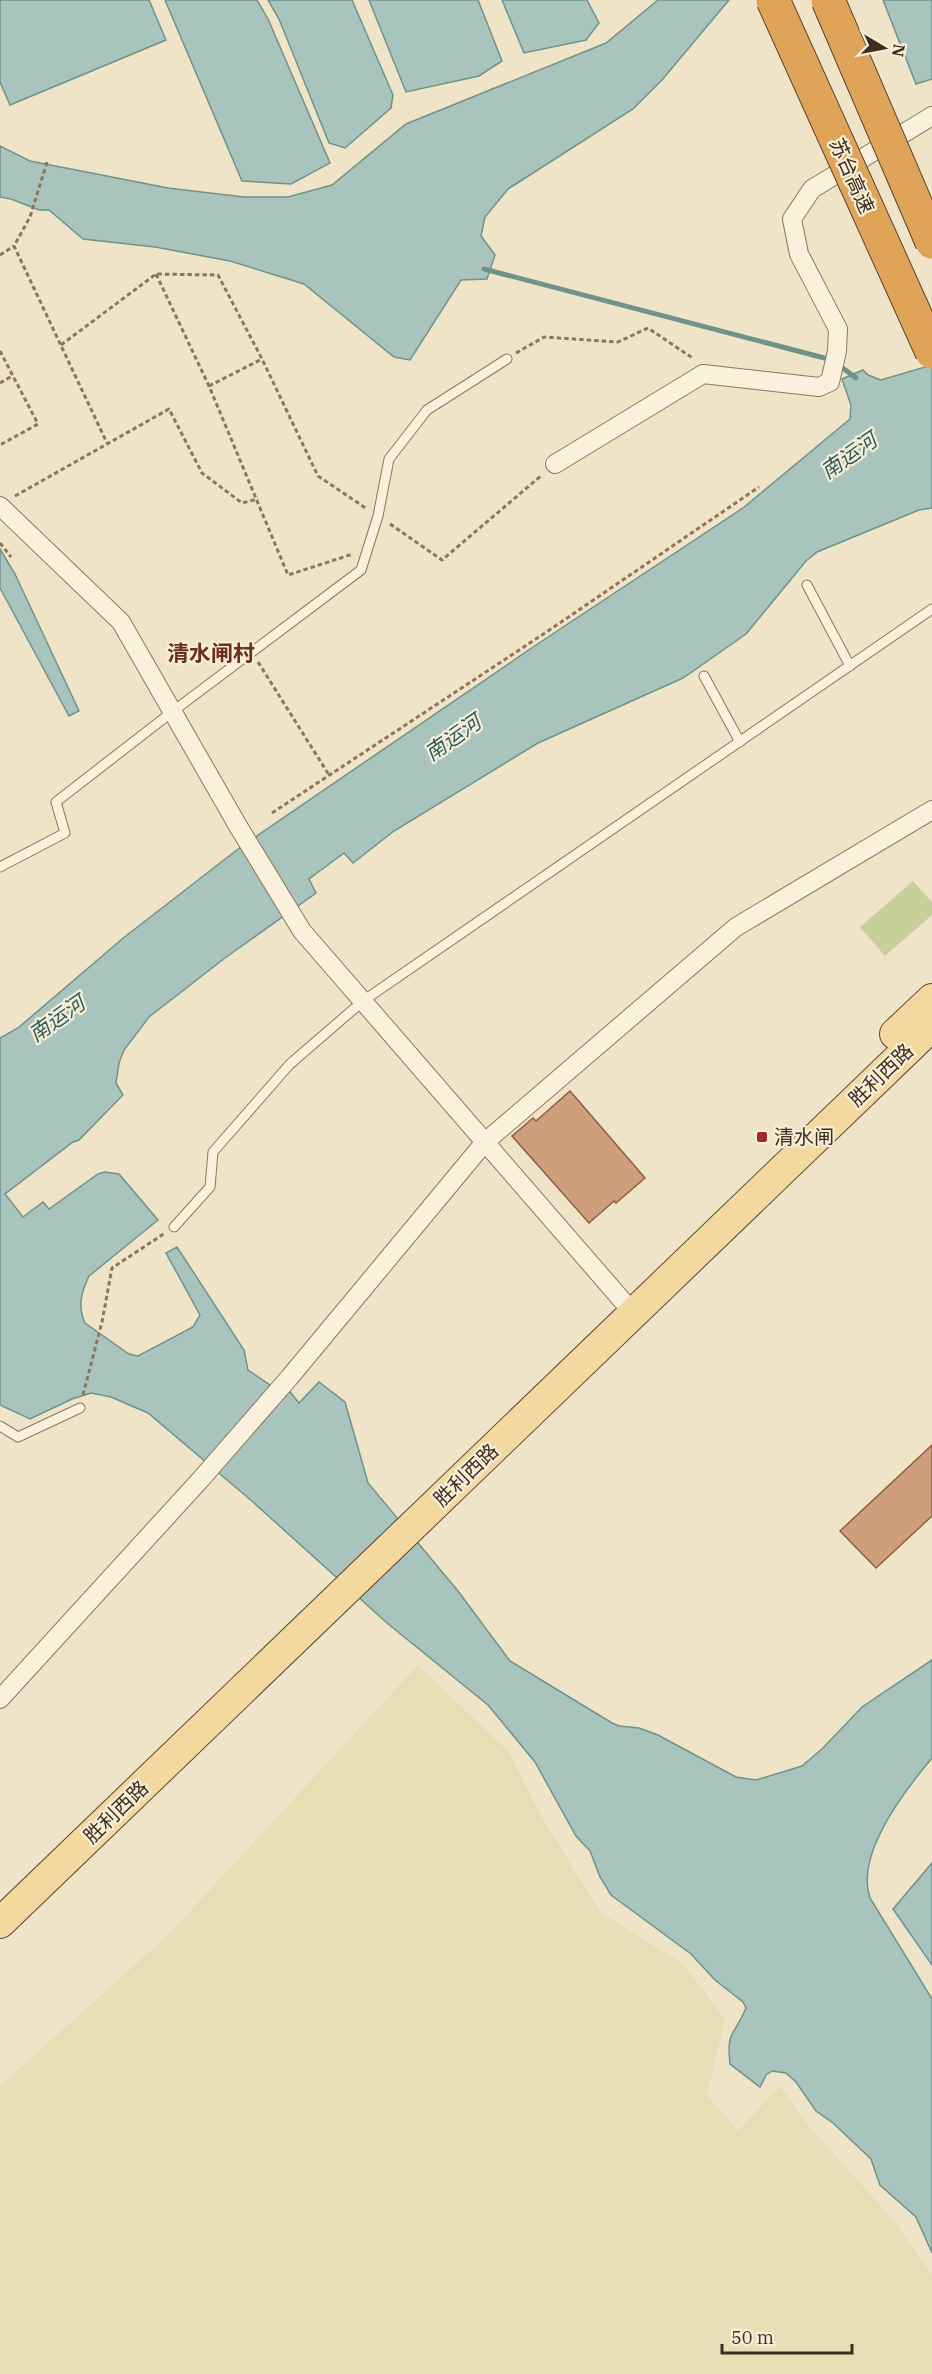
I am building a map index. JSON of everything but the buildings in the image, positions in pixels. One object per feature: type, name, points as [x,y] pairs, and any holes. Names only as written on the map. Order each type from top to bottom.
[{"type":"highway","name":"苏台高速","points":[[773,0],[932,352]]},
{"type":"highway","points":[[828,0],[932,242]]},
{"type":"highway","points":[[853,0],[932,216]]},
{"type":"main road","name":"胜利西路","points":[[628,1307],[932,999]]},
{"type":"main road","name":"胜利西路","points":[[0,1923],[422,1505],[628,1307],[932,1026]]},
{"type":"main road","name":"胜利西路","points":[[0,1896],[335,1589]]},
{"type":"street","points":[[555,464],[704,374],[819,387],[830,382],[837,351],[838,329],[799,254],[792,219],[812,189],[932,116]]},
{"type":"street","points":[[5,502],[121,622],[238,826],[302,931],[628,1307]]},
{"type":"street","points":[[0,1699],[201,1479],[289,1378],[485,1142],[736,927],[932,810]]},
{"type":"lane","points":[[0,867],[65,833],[56,802],[361,570],[378,516],[389,459],[428,410],[507,359]]},
{"type":"lane","points":[[807,585],[850,666]]},
{"type":"lane","points":[[174,1227],[210,1187],[213,1152],[290,1064],[363,1001],[932,609]]},
{"type":"lane","points":[[704,676],[740,742]]},
{"type":"lane","points":[[0,1426],[18,1437],[80,1408]]},
{"type":"path","points":[[0,255],[14,246],[30,217],[46,162]]},
{"type":"path","points":[[14,246],[107,443]]},
{"type":"path","points":[[61,345],[156,274],[218,275],[262,359],[318,476],[442,560],[555,464]]},
{"type":"path","points":[[156,274],[209,386],[288,575],[367,550]]},
{"type":"path","points":[[507,359],[544,337],[618,342],[648,328],[714,375]]},
{"type":"path","points":[[0,351],[38,423],[0,446]]},
{"type":"path","points":[[209,386],[262,359]]},
{"type":"path","points":[[0,383],[12,376]]},
{"type":"path","points":[[5,502],[169,409],[202,473],[242,503],[258,499]]},
{"type":"path","points":[[272,813],[548,631],[759,487]]},
{"type":"path","points":[[0,543],[11,557]]},
{"type":"path","points":[[252,652],[329,775]]},
{"type":"path","points":[[80,1408],[102,1322],[112,1268],[174,1227]]},
{"type":"shaded area","points":[[418,1665],[509,1752],[540,1814],[601,1913],[682,1963],[725,2019],[707,2095],[738,2131],[780,2086],[808,2125],[894,2221],[932,2274],[932,2374],[0,2374],[0,2086],[167,1936]]},
{"type":"green space","points":[[913,881],[932,902],[932,915],[885,956],[860,927]]},
{"type":"water","points":[[0,0],[149,0],[166,40],[10,105],[0,82]]},
{"type":"water","points":[[165,0],[257,0],[268,19],[330,163],[291,184],[242,181]]},
{"type":"water","points":[[268,0],[352,0],[393,95],[391,108],[345,148],[329,143],[279,19]]},
{"type":"water","points":[[369,0],[478,0],[502,61],[479,76],[406,92]]},
{"type":"water","points":[[502,0],[587,0],[599,23],[586,40],[524,53]]},
{"type":"water","points":[[658,0],[729,0],[662,80],[633,109],[508,189],[485,217],[481,236],[495,255],[487,279],[461,280],[410,360],[394,357],[304,284],[230,261],[155,247],[83,239],[49,210],[39,210],[0,197],[0,146],[30,161],[168,188],[244,197],[288,197],[332,185],[406,124],[606,43]]},
{"type":"water","points":[[883,0],[932,0],[932,79],[916,84]]},
{"type":"water","name":"南运河","points":[[932,365],[932,508],[919,510],[817,552],[806,561],[746,634],[683,678],[538,743],[394,831],[353,863],[344,853],[309,879],[316,893],[225,958],[149,1017],[124,1050],[119,1063],[116,1083],[123,1095],[79,1140],[73,1142],[5,1194],[23,1217],[43,1202],[49,1209],[98,1174],[105,1172],[119,1174],[158,1220],[89,1276],[81,1299],[81,1311],[85,1323],[129,1354],[138,1356],[193,1327],[200,1315],[166,1253],[177,1247],[244,1350],[248,1370],[282,1393],[287,1388],[299,1403],[319,1382],[345,1402],[368,1483],[458,1591],[510,1661],[612,1723],[639,1728],[658,1735],[736,1777],[756,1780],[802,1766],[823,1748],[862,1707],[932,1660],[932,1758],[909,1787],[885,1824],[870,1862],[867,1881],[870,1898],[932,1999],[932,2253],[916,2217],[880,2185],[871,2159],[833,2123],[816,2111],[796,2082],[786,2073],[772,2071],[766,2075],[760,2087],[730,2064],[730,2038],[746,2008],[743,2002],[715,1980],[691,1954],[611,1895],[600,1877],[590,1851],[576,1836],[535,1762],[488,1705],[387,1623],[253,1502],[148,1413],[111,1397],[91,1393],[72,1399],[30,1419],[0,1405],[0,1038],[18,1028],[122,939],[242,846],[539,643],[743,508],[850,419],[851,405],[842,379],[863,370],[868,375],[881,380]]},
{"type":"water","points":[[0,549],[15,574],[79,711],[69,716],[0,588]]},
{"type":"water","points":[[932,1863],[932,1965],[893,1909]]},
{"type":"waterway","points":[[484,269],[832,360],[856,378]]},
{"type":"place","name":"清水闸","points":[[762,1137]]},
{"type":"district","name":"清水闸村","points":[[211,653]]}]
